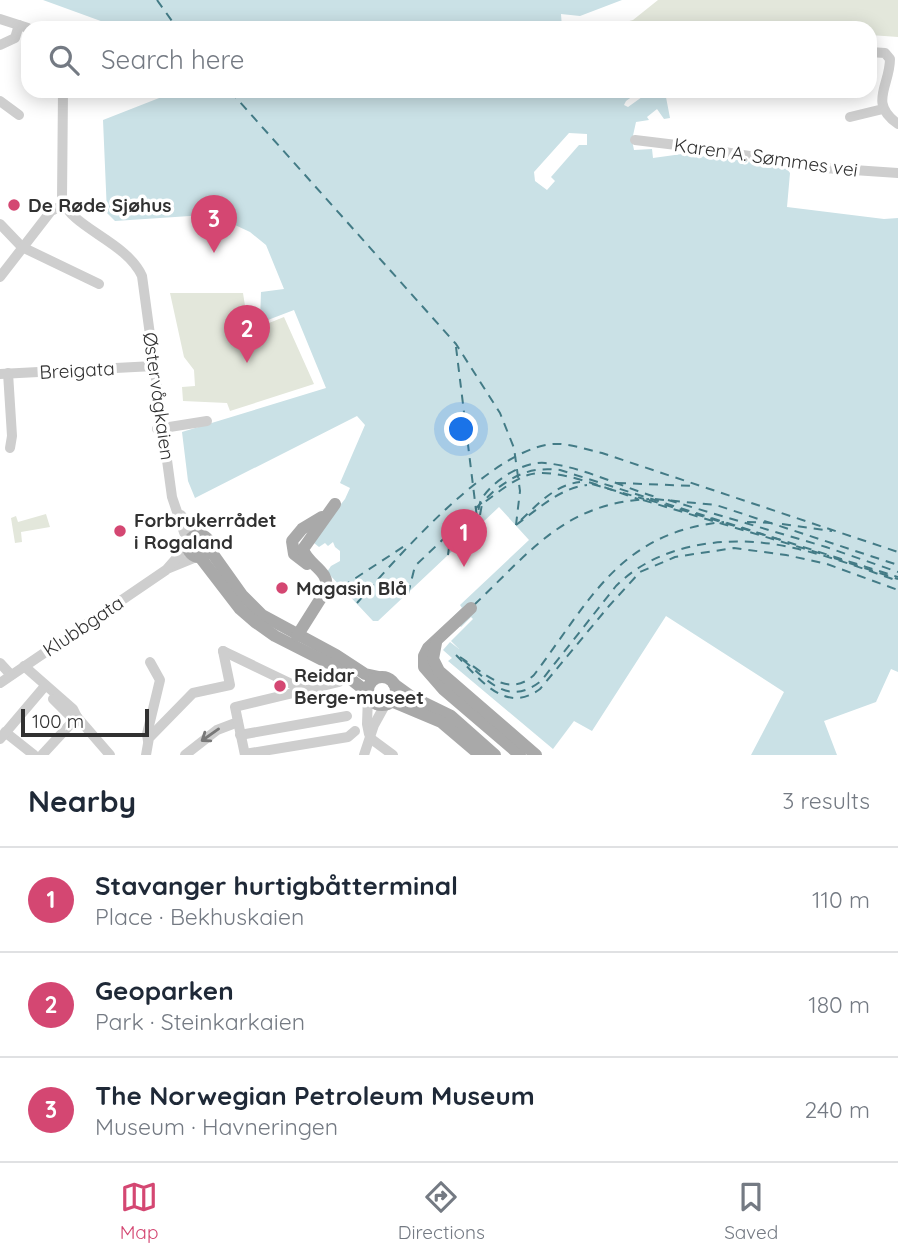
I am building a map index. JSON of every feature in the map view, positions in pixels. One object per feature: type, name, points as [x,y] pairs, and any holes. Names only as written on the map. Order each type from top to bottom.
[{"type":"main road","points":[[297,636],[327,586],[324,575],[302,552],[332,508],[300,531],[292,541],[293,554],[322,576],[327,586]]},
{"type":"main road","points":[[202,555],[209,540],[200,535],[191,538],[188,545],[191,553],[202,555],[256,610],[274,623],[336,655],[365,674],[389,678],[412,697],[451,716],[495,755]]},
{"type":"main road","points":[[202,555],[240,609],[255,622],[275,636],[334,666],[376,704],[388,703],[441,722],[480,755]]},
{"type":"main road","points":[[471,608],[425,653],[423,664],[427,674],[444,690],[520,755]]},
{"type":"main road","points":[[440,636],[433,656],[439,671],[536,755]]},
{"type":"main road","points":[[368,694],[370,682],[379,677]]},
{"type":"main road","points":[[388,703],[396,693],[394,684]]},
{"type":"street","points":[[0,19],[21,26]]},
{"type":"street","points":[[0,45],[15,38],[21,31]]},
{"type":"street","points":[[877,52],[885,53],[890,59],[882,91],[883,109],[898,124]]},
{"type":"street","points":[[0,277],[51,211],[64,205],[61,167],[63,98]]},
{"type":"street","points":[[0,101],[19,116]]},
{"type":"street","points":[[850,117],[883,109]]},
{"type":"street","name":"Karen A. Sømmes vei","points":[[635,140],[824,168],[898,173]]},
{"type":"street","name":"Østervågkaien","points":[[64,205],[129,256],[142,276],[167,497],[188,545]]},
{"type":"street","points":[[0,224],[22,247],[99,284]]},
{"type":"street","name":"Breigata","points":[[4,374],[154,366]]},
{"type":"street","points":[[4,374],[12,436],[10,448]]},
{"type":"street","points":[[160,429],[207,421]]},
{"type":"street","name":"Østervågkaien","points":[[167,497],[190,527],[200,535]]},
{"type":"street","name":"Klubbgata","points":[[166,569],[188,545]]},
{"type":"street","name":"Klubbgata","points":[[0,683],[166,569],[202,555]]},
{"type":"street","points":[[148,741],[193,693],[230,685],[223,651],[304,690]]},
{"type":"street","points":[[146,755],[147,734],[160,681],[150,662]]},
{"type":"street","points":[[0,663],[11,675]]},
{"type":"street","points":[[24,666],[45,686],[47,694],[68,714],[77,718],[111,755],[118,755]]},
{"type":"street","points":[[339,682],[234,707],[245,755],[348,737],[355,731]]},
{"type":"street","points":[[34,755],[2,736],[45,686]]},
{"type":"street","points":[[368,694],[367,724],[370,738],[393,755]]},
{"type":"street","points":[[364,755],[380,711],[388,703]]},
{"type":"street","points":[[240,735],[347,716]]},
{"type":"street","points":[[42,755],[77,718]]},
{"type":"street","points":[[185,755],[217,730],[238,722]]},
{"type":"shaded area","points":[[658,0],[898,0],[898,37],[877,36],[877,21],[629,21]]},
{"type":"shaded area","points":[[170,293],[243,293],[249,331],[284,317],[314,384],[230,411],[227,403],[183,401],[182,387],[195,386],[194,370],[184,357]]},
{"type":"shaded area","points":[[46,514],[50,527],[21,532],[22,542],[15,543],[11,518],[16,516],[18,522]]},
{"type":"water","points":[[43,0],[622,0],[580,16],[561,14],[562,21],[101,21]]},
{"type":"water","points":[[159,98],[630,98],[624,105],[628,107],[641,98],[666,98],[670,118],[664,119],[657,109],[647,117],[649,120],[636,122],[632,140],[634,150],[652,149],[653,158],[682,154],[784,165],[790,173],[787,207],[884,219],[898,218],[898,672],[891,669],[876,702],[824,721],[837,755],[751,755],[784,692],[666,616],[592,731],[574,721],[553,749],[448,661],[452,658],[443,650],[450,642],[459,649],[451,641],[473,619],[471,617],[461,627],[452,618],[462,608],[460,605],[529,540],[499,507],[378,621],[373,621],[327,572],[340,561],[340,551],[333,542],[319,547],[314,543],[315,537],[345,499],[350,488],[340,483],[365,425],[357,416],[195,498],[188,481],[182,432],[326,388],[294,310],[260,323],[261,292],[284,289],[266,245],[250,232],[220,218],[205,215],[115,221],[107,213],[103,120]],"holes":[[[569,133],[587,134],[587,145],[579,145],[551,177],[555,181],[547,190],[535,181],[534,172]]]},
{"type":"ferry route","points":[[157,0],[172,21]]},
{"type":"ferry route","points":[[236,98],[456,344],[500,413],[514,448],[520,491],[516,525]]},
{"type":"ferry route","points":[[456,347],[477,518]]},
{"type":"ferry route","points":[[357,603],[422,532],[479,481],[508,461],[535,448],[560,444],[602,453],[898,552]]},
{"type":"ferry route","points":[[477,526],[480,503],[486,493],[500,479],[536,463],[560,465],[659,498]]},
{"type":"ferry route","points":[[408,594],[415,566],[495,490],[518,475],[541,469],[560,470],[898,577]]},
{"type":"ferry route","points":[[480,515],[482,504],[504,488],[528,475],[539,473],[583,480],[638,499]]},
{"type":"ferry route","points":[[521,520],[555,491],[580,482]]},
{"type":"ferry route","points":[[617,483],[696,486]]},
{"type":"ferry route","points":[[592,484],[644,499]]},
{"type":"ferry route","points":[[516,525],[558,495],[587,485]]},
{"type":"ferry route","points":[[474,605],[532,549],[572,520],[620,502],[649,499]]},
{"type":"ferry route","points":[[655,499],[716,505],[898,565]]},
{"type":"ferry route","points":[[643,500],[829,556]]},
{"type":"ferry route","points":[[649,500],[781,540]]},
{"type":"ferry route","points":[[668,500],[826,547],[898,572]]},
{"type":"ferry route","points":[[460,657],[496,681],[505,684],[524,682],[534,675],[592,596],[611,574],[633,555],[658,539],[688,528],[724,522]]},
{"type":"ferry route","points":[[747,522],[773,523]]},
{"type":"ferry route","points":[[782,524],[832,531]]},
{"type":"ferry route","points":[[448,555],[451,532]]},
{"type":"ferry route","points":[[463,660],[499,688],[519,692],[529,688],[541,681],[616,586],[654,559],[699,545],[747,542],[794,548],[898,581]]},
{"type":"ferry route","points":[[342,587],[406,545]]},
{"type":"ferry route","points":[[456,655],[494,691],[515,698],[527,696],[540,689],[640,572],[675,557],[734,548],[827,564],[898,590]]},
{"type":"ferry route","points":[[834,558],[898,579]]},
{"type":"place","name":"De Røde Sjøhus","points":[[14,205]]},
{"type":"place","name":"The Norwegian Petroleum Museum","points":[[214,253]]},
{"type":"place","name":"Geoparken","points":[[247,363]]},
{"type":"place","name":"Forbrukerrådet i Rogaland","points":[[120,531]]},
{"type":"place","name":"Stavanger hurtigbåtterminal","points":[[464,567]]},
{"type":"place","name":"Magasin Blå","points":[[282,588]]},
{"type":"place","name":"Reidar Berge-museet","points":[[280,686]]}]
